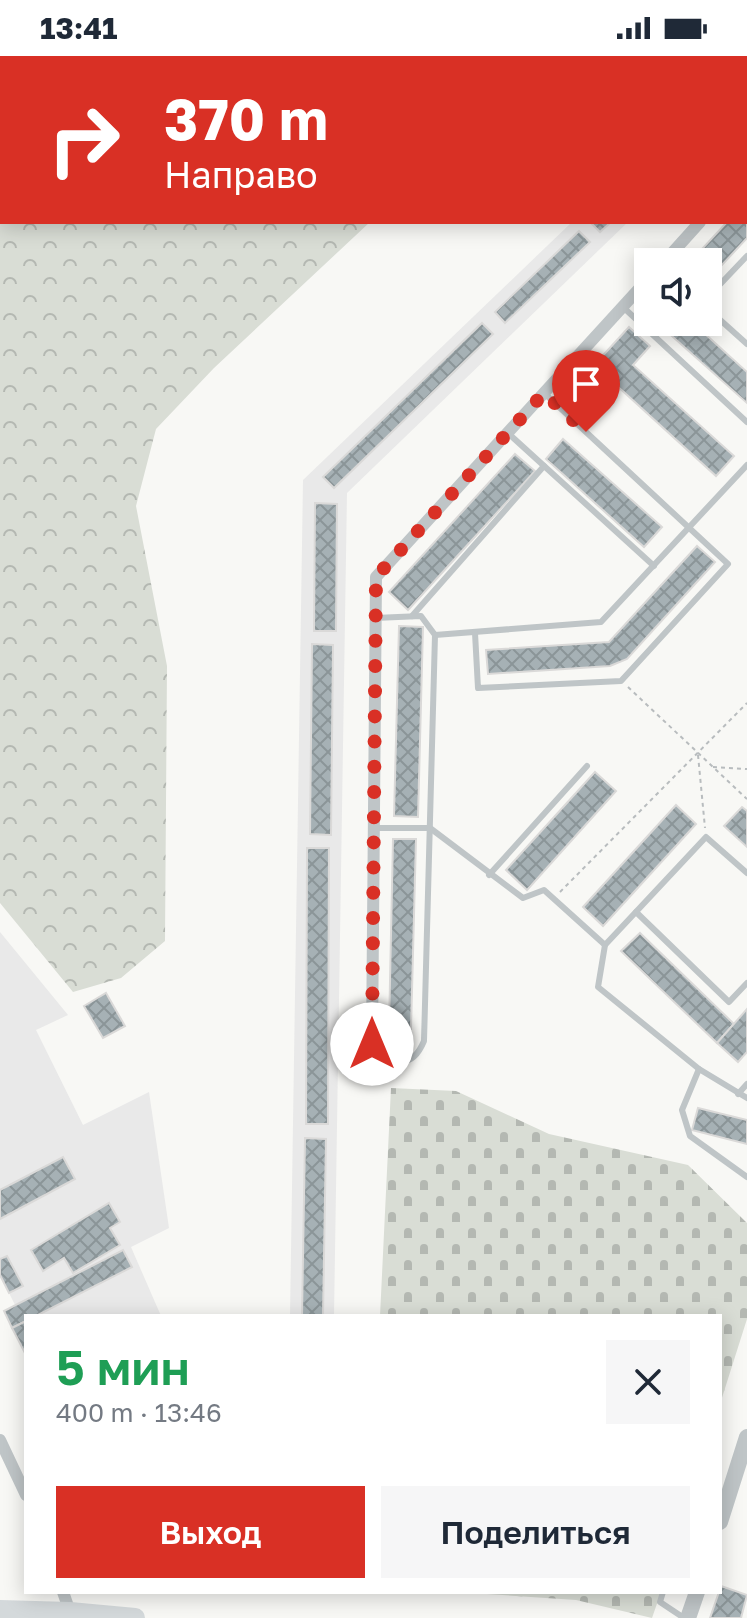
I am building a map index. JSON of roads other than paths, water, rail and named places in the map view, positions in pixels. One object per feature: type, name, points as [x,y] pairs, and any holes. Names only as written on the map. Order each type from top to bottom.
[{"type":"main road","points":[[0,1610],[135,1618]]},
{"type":"street","points":[[677,248],[698,224]]},
{"type":"street","points":[[372,1044],[376,577],[634,295]]},
{"type":"street","points":[[722,1517],[743,1463],[747,1437]]},
{"type":"street","points":[[0,1440],[24,1491]]},
{"type":"street","points":[[64,1594],[70,1612]]},
{"type":"street","points":[[686,1618],[696,1594]]},
{"type":"lane","points":[[722,282],[747,256]]},
{"type":"lane","points":[[623,307],[747,422]]},
{"type":"lane","points":[[722,322],[747,344]]},
{"type":"lane","points":[[475,633],[478,688],[621,681],[728,564],[544,393]]},
{"type":"lane","points":[[508,433],[654,566]]},
{"type":"lane","points":[[435,635],[601,622],[747,465]]},
{"type":"lane","points":[[412,616],[544,466]]},
{"type":"lane","points":[[372,1044],[401,1062],[419,1053],[424,1041],[435,635],[421,616],[375,618]]},
{"type":"lane","points":[[489,875],[587,766]]},
{"type":"lane","points":[[374,828],[430,828],[523,898],[544,890],[605,945]]},
{"type":"lane","points":[[747,873],[706,837],[605,945],[598,987],[699,1069],[747,1098]]},
{"type":"lane","points":[[636,912],[729,1002],[747,983]]},
{"type":"lane","points":[[699,1069],[682,1110],[690,1136],[747,1177]]},
{"type":"lane","points":[[738,1094],[747,1084]]},
{"type":"lane","points":[[662,1594],[660,1602],[686,1618]]}]
